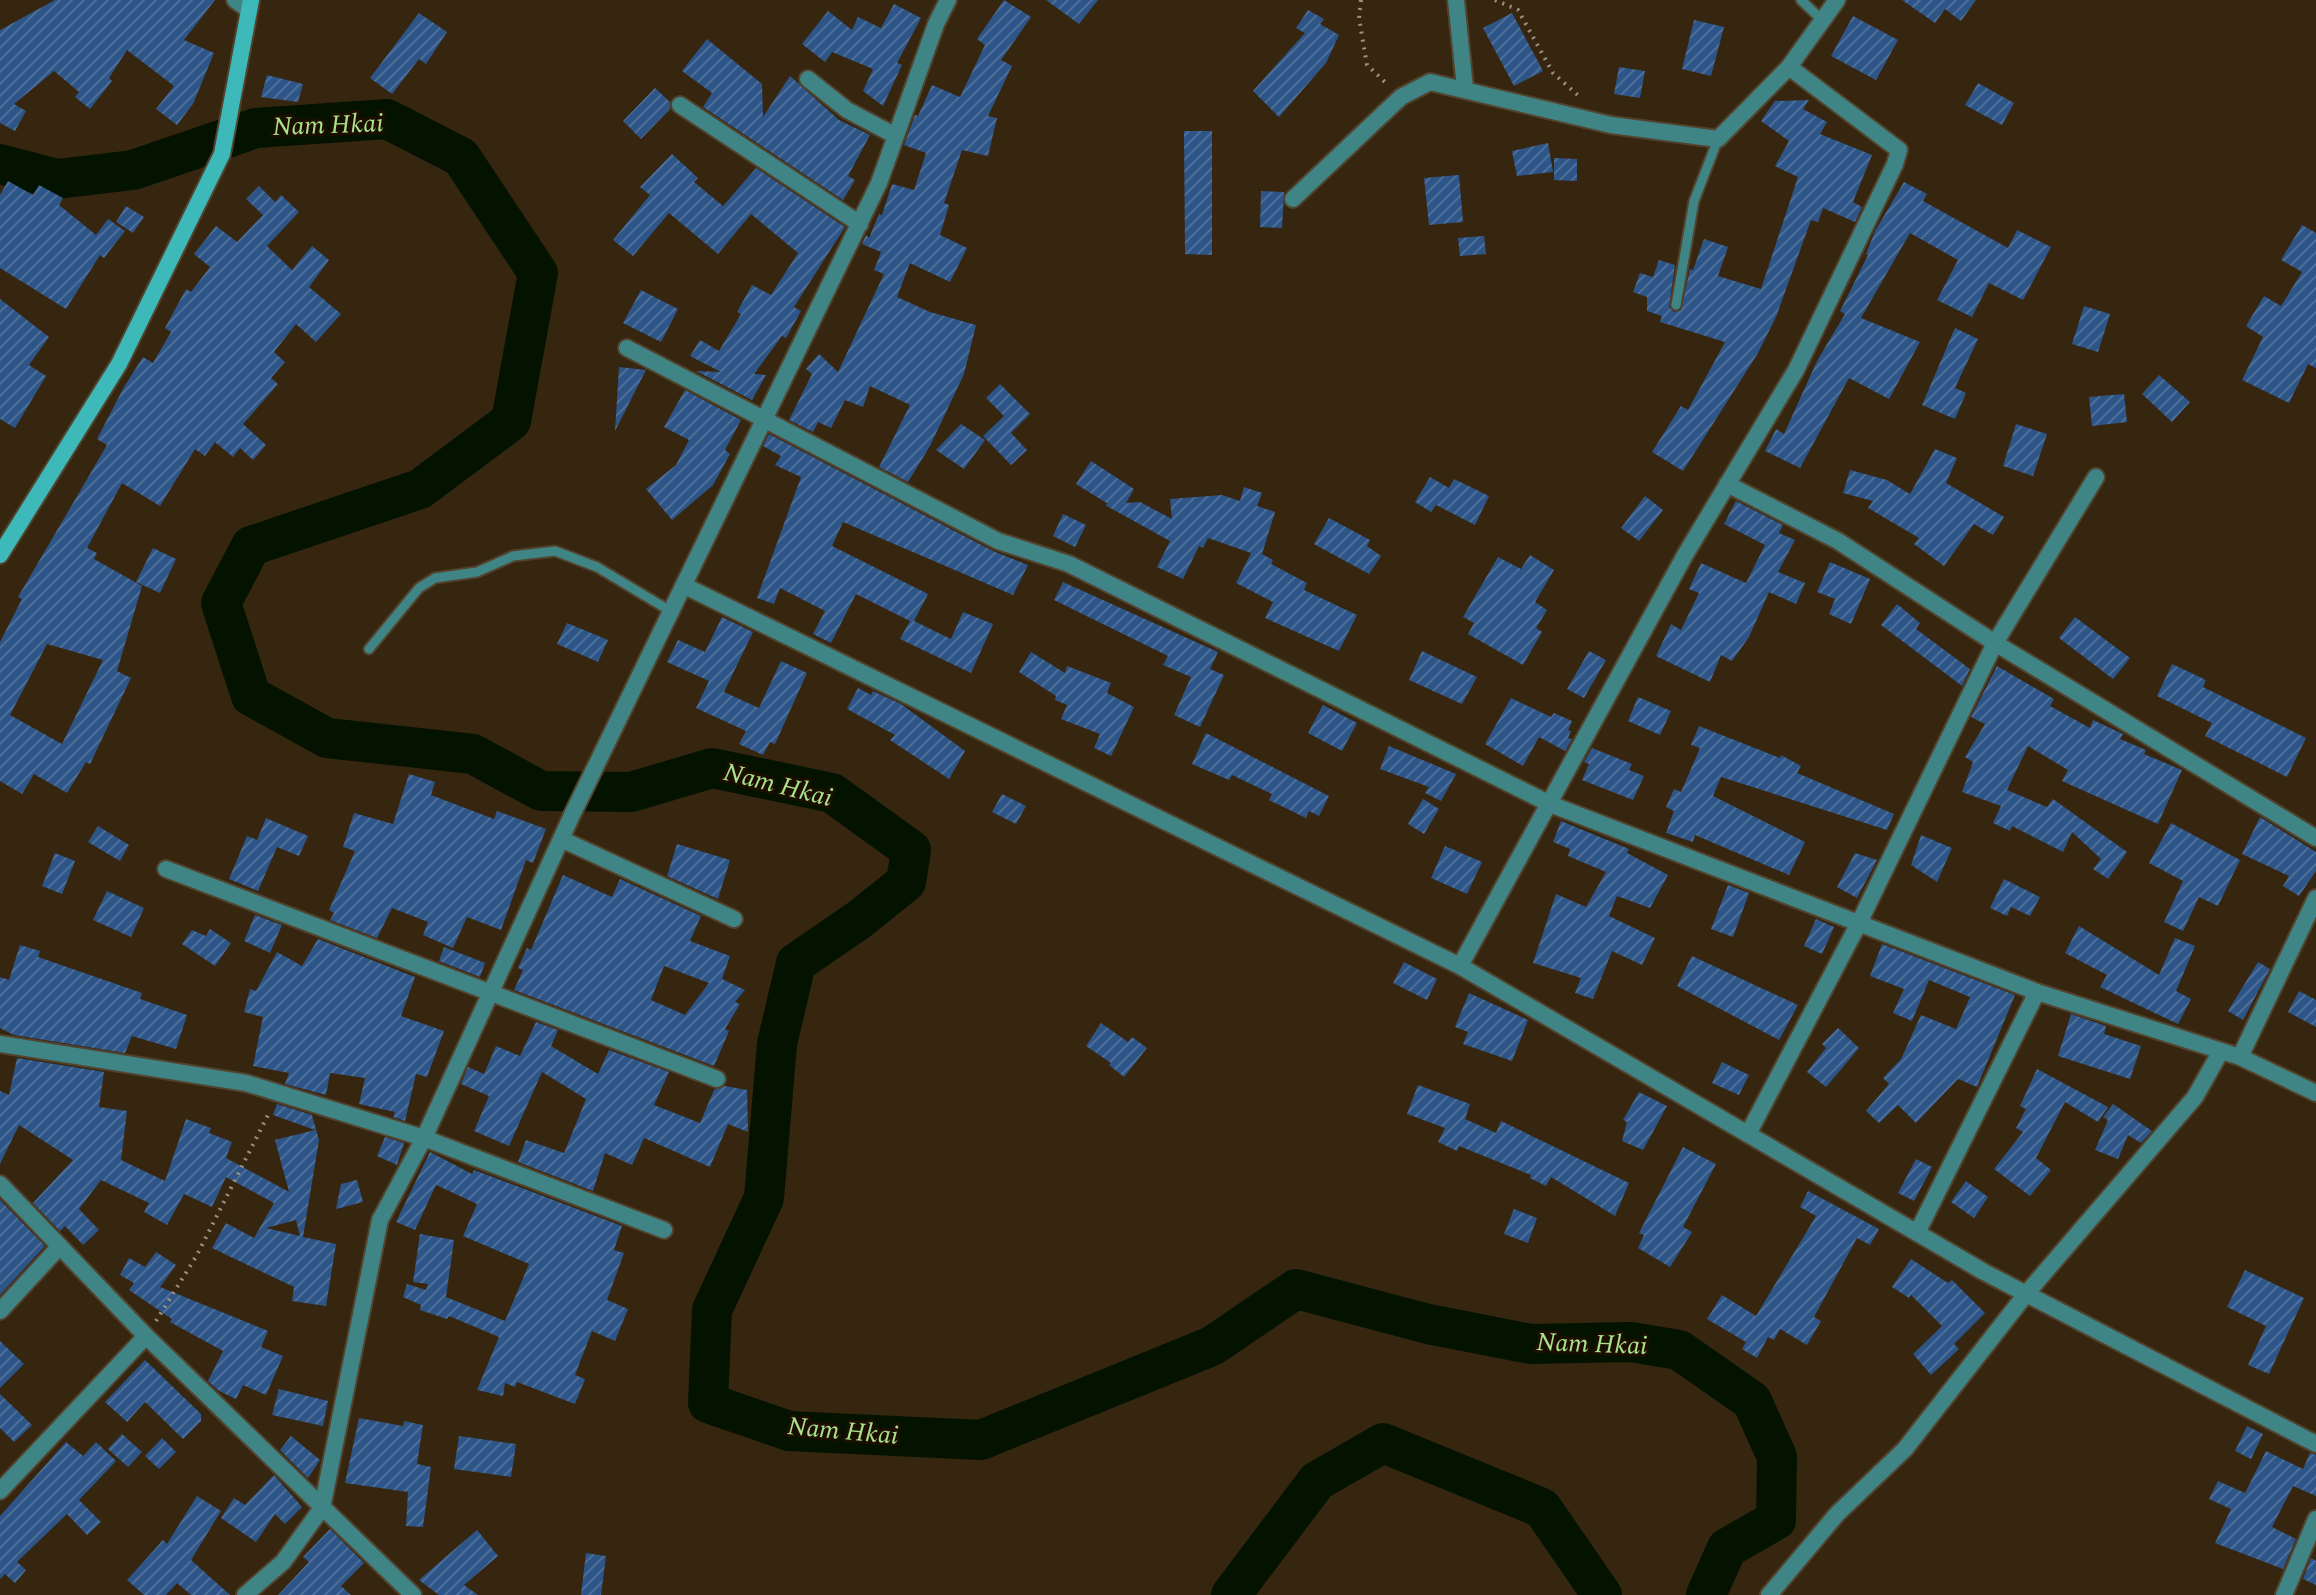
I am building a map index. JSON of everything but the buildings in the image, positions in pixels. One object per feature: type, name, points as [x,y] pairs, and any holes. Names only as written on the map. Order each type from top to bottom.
[{"type":"main road","points":[[0,555],[119,364],[222,154],[250,5]]},
{"type":"street","points":[[235,0],[250,5]]},
{"type":"street","points":[[245,1595],[283,1562],[322,1508],[380,1220],[424,1138],[572,815],[860,224],[948,0]]},
{"type":"street","points":[[1456,0],[1465,88]]},
{"type":"street","points":[[1293,199],[1401,97],[1430,82],[1611,125],[1718,139],[1789,67],[1837,0]]},
{"type":"street","points":[[1460,966],[1727,484],[1796,370],[1899,150],[1789,67]]},
{"type":"street","points":[[808,79],[847,110],[896,136]]},
{"type":"street","points":[[680,105],[860,224]]},
{"type":"street","points":[[627,348],[998,541],[1069,564],[1550,804],[2037,992],[2240,1057],[2316,1093]]},
{"type":"street","points":[[1748,1134],[1859,923],[1995,643],[2096,477]]},
{"type":"street","points":[[1727,484],[1838,541],[1995,643],[2316,838]]},
{"type":"street","points":[[685,586],[1460,966],[2026,1294],[2316,1444]]},
{"type":"street","points":[[561,839],[734,919]]},
{"type":"street","points":[[166,869],[717,1079]]},
{"type":"street","points":[[2240,1057],[2316,898]]},
{"type":"street","points":[[1917,1233],[2037,992]]},
{"type":"street","points":[[0,1044],[246,1083],[424,1138],[664,1230]]},
{"type":"street","points":[[1769,1595],[1837,1514],[1905,1449],[2026,1294],[2195,1097],[2221,1051]]},
{"type":"street","points":[[0,1184],[146,1336],[413,1595]]},
{"type":"street","points":[[0,1311],[60,1246]]},
{"type":"street","points":[[0,1491],[146,1336]]},
{"type":"street","points":[[2284,1595],[2316,1519]]},
{"type":"lane","points":[[1801,0],[1822,20]]},
{"type":"lane","points":[[1676,305],[1694,201],[1718,139]]},
{"type":"lane","points":[[369,649],[419,588],[435,578],[477,572],[513,556],[555,551],[597,567],[672,612]]},
{"type":"path","points":[[1361,0],[1359,18],[1367,65],[1401,97]]},
{"type":"path","points":[[1495,0],[1518,10],[1553,73],[1611,125]]},
{"type":"path","points":[[146,1336],[197,1255],[279,1093]]},
{"type":"waterway","name":"Nam Hkai","points":[[0,164],[57,179],[133,170],[256,128],[387,119],[461,157],[538,273],[511,421],[420,489],[251,546],[221,603],[251,696],[327,738],[473,754],[541,791],[631,792],[712,768],[832,793],[911,850],[906,882],[860,919],[796,963],[777,1044],[764,1198],[712,1310],[708,1403],[789,1431],[981,1440],[1212,1346],[1296,1289],[1428,1324],[1531,1344],[1631,1342],[1679,1350],[1752,1401],[1777,1457],[1776,1520],[1727,1548],[1706,1595]]},
{"type":"waterway","name":"Nam Hkai","points":[[1231,1595],[1317,1481],[1383,1443],[1542,1508],[1602,1595]]}]
